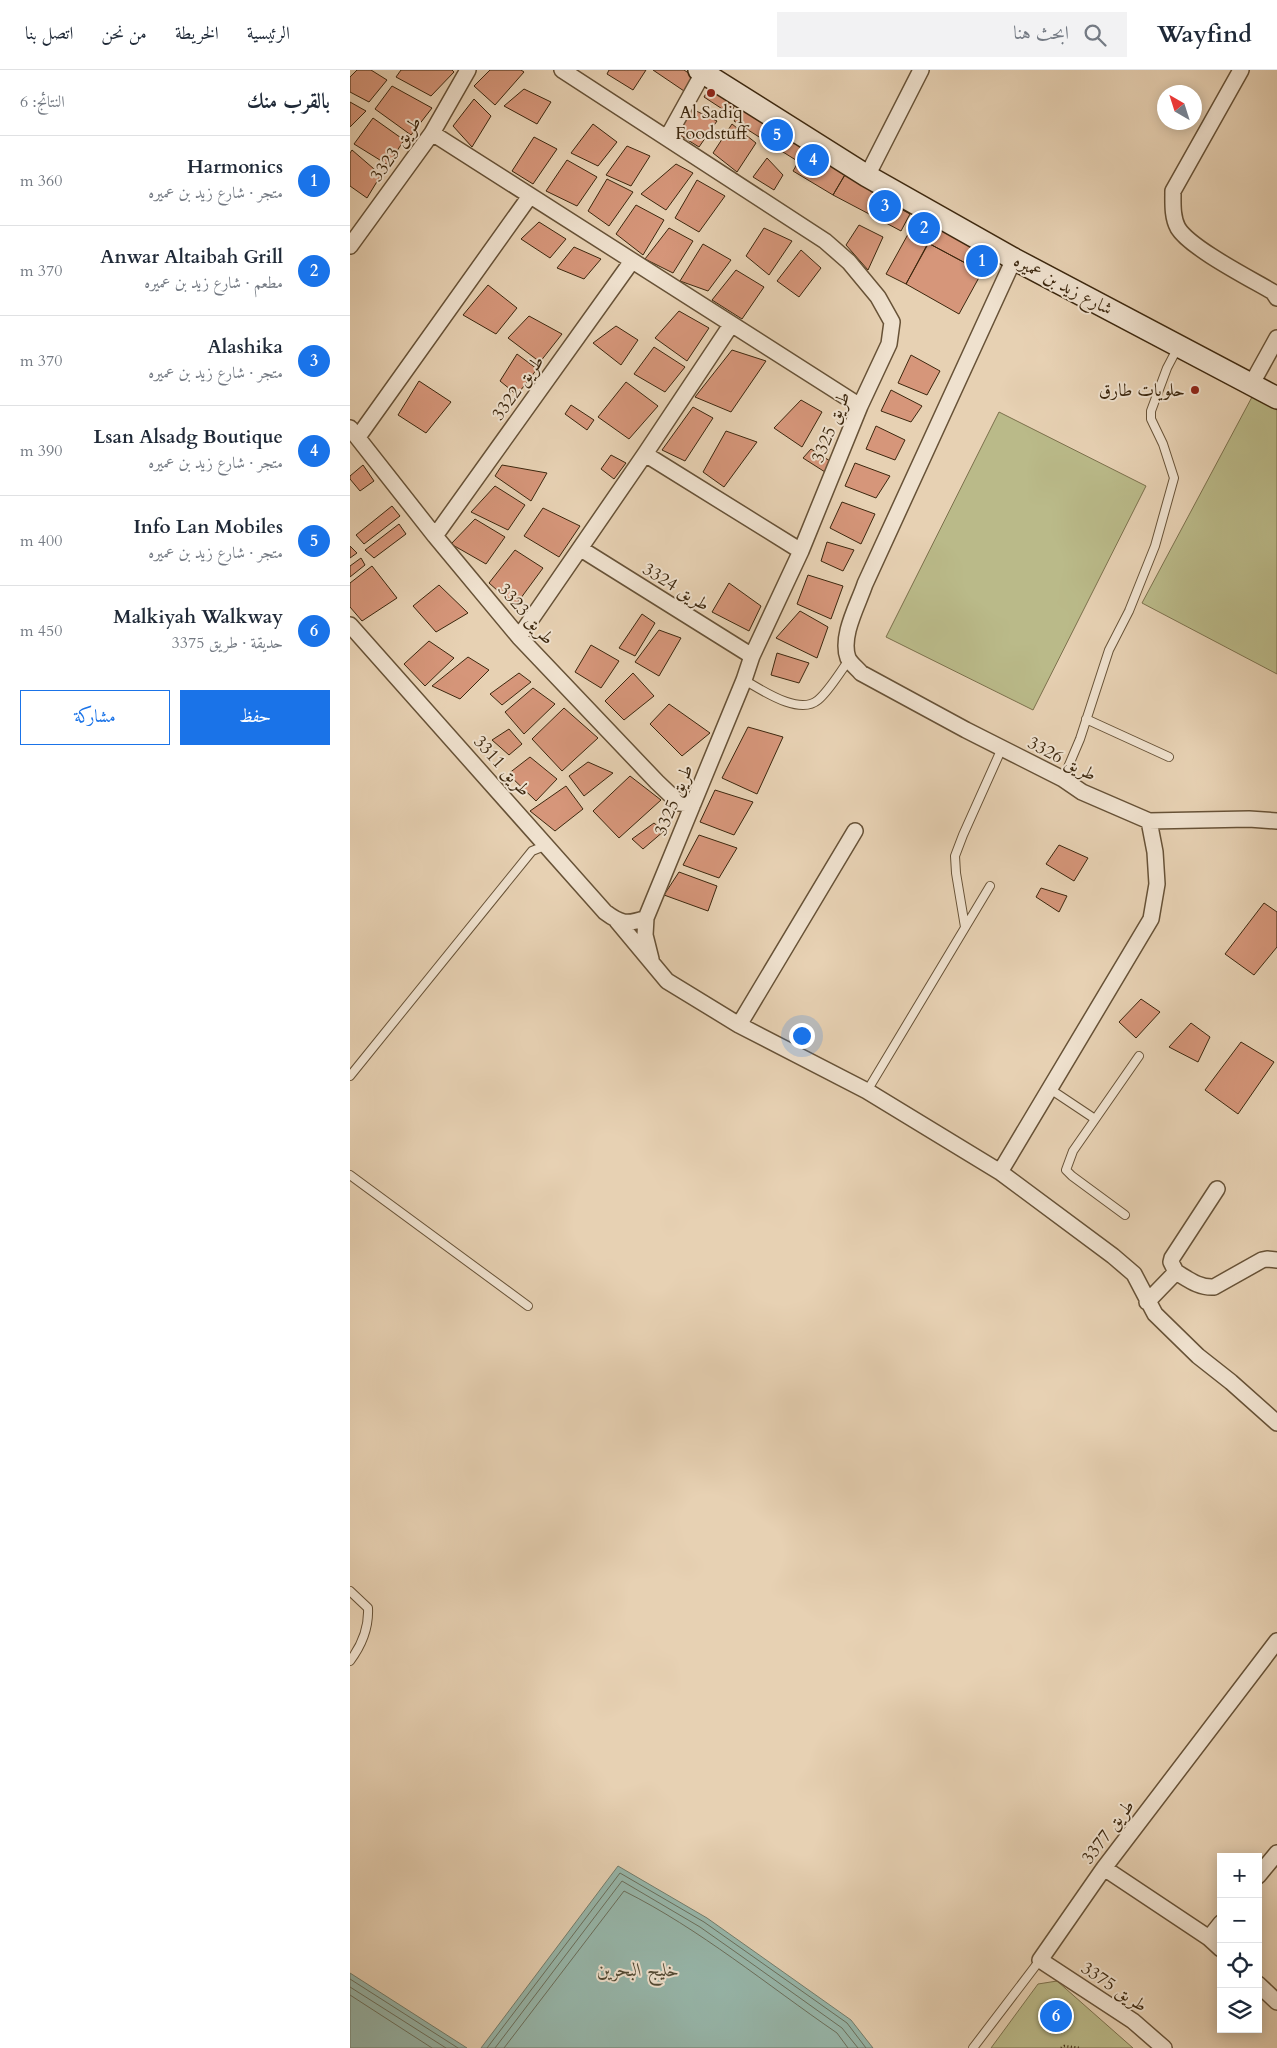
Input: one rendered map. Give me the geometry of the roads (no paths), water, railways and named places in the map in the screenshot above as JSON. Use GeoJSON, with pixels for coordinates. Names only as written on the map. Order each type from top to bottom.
{"type":"FeatureCollection","features":[{"type":"Feature","properties":{"kind":"street","name":"طريق 3323"},"geometry":{"type":"LineString","coordinates":[[350,246],[432,132],[468,70]]}},
{"type":"Feature","properties":{"kind":"street","name":"طريق 3325"},"geometry":{"type":"LineString","coordinates":[[562,70],[825,241],[849,262],[878,297],[892,322],[889,344],[860,406],[801,551],[752,656],[744,680],[646,918]]}},
{"type":"Feature","properties":{"kind":"street"},"geometry":{"type":"LineString","coordinates":[[867,176],[921,70]]}},
{"type":"Feature","properties":{"kind":"street"},"geometry":{"type":"LineString","coordinates":[[1240,70],[1173,191],[1173,213],[1178,229],[1201,250],[1273,292],[1277,298]]}},
{"type":"Feature","properties":{"kind":"street"},"geometry":{"type":"LineString","coordinates":[[667,138],[701,71]]}},
{"type":"Feature","properties":{"kind":"street","name":"شارع زيد بن عميره"},"geometry":{"type":"LineString","coordinates":[[701,71],[867,176],[1014,259],[1277,398]]}},
{"type":"Feature","properties":{"kind":"street"},"geometry":{"type":"LineString","coordinates":[[432,132],[860,406]]}},
{"type":"Feature","properties":{"kind":"street"},"geometry":{"type":"LineString","coordinates":[[354,433],[530,196]]}},
{"type":"Feature","properties":{"kind":"street"},"geometry":{"type":"LineString","coordinates":[[849,660],[845,648],[849,629],[865,584],[1014,259]]}},
{"type":"Feature","properties":{"kind":"street","name":"طريق 3322"},"geometry":{"type":"LineString","coordinates":[[435,536],[632,261]]}},
{"type":"Feature","properties":{"kind":"street"},"geometry":{"type":"LineString","coordinates":[[520,637],[646,454],[731,325]]}},
{"type":"Feature","properties":{"kind":"street"},"geometry":{"type":"LineString","coordinates":[[1251,385],[1277,338]]}},
{"type":"Feature","properties":{"kind":"street","name":"طريق 3323"},"geometry":{"type":"LineString","coordinates":[[354,433],[435,536],[520,637],[656,782],[679,803],[693,804]]}},
{"type":"Feature","properties":{"kind":"street"},"geometry":{"type":"LineString","coordinates":[[646,454],[801,551]]}},
{"type":"Feature","properties":{"kind":"street","name":"طريق 3324"},"geometry":{"type":"LineString","coordinates":[[581,548],[752,656]]}},
{"type":"Feature","properties":{"kind":"street","name":"طريق 3311"},"geometry":{"type":"LineString","coordinates":[[350,625],[605,912],[624,922],[654,967],[667,981],[739,1025],[867,1091],[1000,1172],[1113,1256],[1134,1274],[1147,1302],[1155,1314],[1198,1356],[1231,1382],[1277,1423]]}},
{"type":"Feature","properties":{"kind":"street","name":"طريق 3326"},"geometry":{"type":"LineString","coordinates":[[849,660],[861,673],[1063,779],[1082,792],[1149,821],[1277,821]]}},
{"type":"Feature","properties":{"kind":"street"},"geometry":{"type":"LineString","coordinates":[[1000,1172],[1151,919],[1158,884],[1155,852],[1149,821]]}},
{"type":"Feature","properties":{"kind":"street"},"geometry":{"type":"LineString","coordinates":[[739,1025],[855,831]]}},
{"type":"Feature","properties":{"kind":"street"},"geometry":{"type":"LineString","coordinates":[[624,922],[646,918],[645,935],[648,952],[654,967]]}},
{"type":"Feature","properties":{"kind":"street"},"geometry":{"type":"LineString","coordinates":[[1217,1189],[1172,1258],[1171,1262],[1176,1272],[1206,1288],[1214,1287],[1262,1260],[1277,1260]]}},
{"type":"Feature","properties":{"kind":"street"},"geometry":{"type":"LineString","coordinates":[[1147,1302],[1176,1272]]}},
{"type":"Feature","properties":{"kind":"street","name":"طريق 3377"},"geometry":{"type":"LineString","coordinates":[[1040,1960],[1104,1868],[1277,1641]]}},
{"type":"Feature","properties":{"kind":"street"},"geometry":{"type":"LineString","coordinates":[[1262,1871],[1277,1853]]}},
{"type":"Feature","properties":{"kind":"street"},"geometry":{"type":"LineString","coordinates":[[1104,1868],[1209,1938],[1217,1945]]}},
{"type":"Feature","properties":{"kind":"street"},"geometry":{"type":"LineString","coordinates":[[1209,1938],[1217,1928]]}},
{"type":"Feature","properties":{"kind":"street","name":"طريق 3375"},"geometry":{"type":"LineString","coordinates":[[1040,1960],[1134,2021],[1164,2048]]}},
{"type":"Feature","properties":{"kind":"street"},"geometry":{"type":"LineString","coordinates":[[1262,1988],[1277,2002]]}},
{"type":"Feature","properties":{"kind":"lane"},"geometry":{"type":"LineString","coordinates":[[1063,779],[1086,720],[1109,650],[1129,611],[1155,546],[1174,478],[1163,444],[1151,419],[1151,411],[1167,368],[1179,346]]}},
{"type":"Feature","properties":{"kind":"lane"},"geometry":{"type":"LineString","coordinates":[[744,680],[784,701],[800,705],[817,701],[849,660]]}},
{"type":"Feature","properties":{"kind":"lane"},"geometry":{"type":"LineString","coordinates":[[1086,720],[1169,757]]}},
{"type":"Feature","properties":{"kind":"lane"},"geometry":{"type":"LineString","coordinates":[[965,927],[956,874],[955,856],[1002,748]]}},
{"type":"Feature","properties":{"kind":"lane"},"geometry":{"type":"LineString","coordinates":[[350,1076],[532,851],[547,845]]}},
{"type":"Feature","properties":{"kind":"lane"},"geometry":{"type":"LineString","coordinates":[[867,1091],[990,886]]}},
{"type":"Feature","properties":{"kind":"lane"},"geometry":{"type":"LineString","coordinates":[[1125,1215],[1066,1170],[1073,1151],[1139,1056]]}},
{"type":"Feature","properties":{"kind":"lane"},"geometry":{"type":"LineString","coordinates":[[1050,1088],[1095,1119]]}},
{"type":"Feature","properties":{"kind":"lane"},"geometry":{"type":"LineString","coordinates":[[350,1175],[528,1306]]}},
{"type":"Feature","properties":{"kind":"lane"},"geometry":{"type":"LineString","coordinates":[[350,1591],[368,1608],[369,1622],[360,1648],[350,1661]]}},
{"type":"Feature","properties":{"kind":"lane","name":"طريق 3377"},"geometry":{"type":"LineString","coordinates":[[973,2048],[1040,1960]]}},
{"type":"Feature","properties":{"kind":"water","name":"خليج البحرين"},"geometry":{"type":"Polygon","coordinates":[[[618,1866],[707,1918],[851,2020],[873,2048],[481,2048],[618,1866]]]}},
{"type":"Feature","properties":{"kind":"water"},"geometry":{"type":"Polygon","coordinates":[[[350,1973],[467,2048],[350,2048],[350,1973]]]}},
{"type":"Feature","properties":{"kind":"place","name":"Al Sadiq Foodstuff"},"geometry":{"type":"Point","coordinates":[711,93]}},
{"type":"Feature","properties":{"kind":"place","name":"Info Lan Mobiles"},"geometry":{"type":"Point","coordinates":[777,135]}},
{"type":"Feature","properties":{"kind":"place","name":"Lsan Alsadg Boutique"},"geometry":{"type":"Point","coordinates":[813,160]}},
{"type":"Feature","properties":{"kind":"place","name":"Alashika"},"geometry":{"type":"Point","coordinates":[885,206]}},
{"type":"Feature","properties":{"kind":"place","name":"Anwar Altaibah Grill"},"geometry":{"type":"Point","coordinates":[924,228]}},
{"type":"Feature","properties":{"kind":"place","name":"Harmonics"},"geometry":{"type":"Point","coordinates":[982,261]}},
{"type":"Feature","properties":{"kind":"place","name":"حلويات طارق"},"geometry":{"type":"Point","coordinates":[1195,390]}},
{"type":"Feature","properties":{"kind":"place","name":"Malkiyah Walkway"},"geometry":{"type":"Point","coordinates":[1056,2016]}}]}
